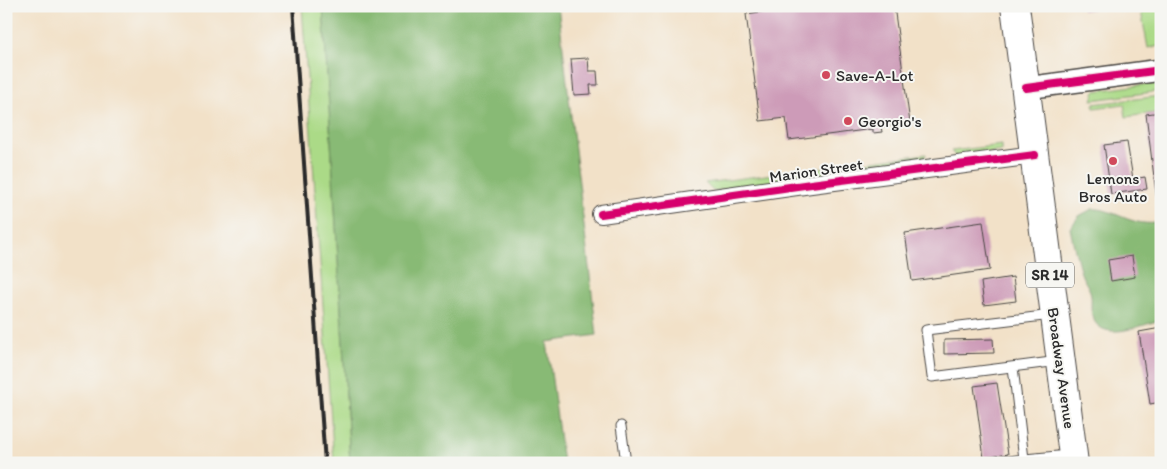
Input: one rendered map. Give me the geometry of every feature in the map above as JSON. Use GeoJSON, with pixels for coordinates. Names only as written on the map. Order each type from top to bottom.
{"type":"FeatureCollection","features":[{"type":"Feature","properties":{"kind":"main road","name":"Broadway Avenue"},"geometry":{"type":"LineString","coordinates":[[1015,6],[1074,458]]}},
{"type":"Feature","properties":{"kind":"street"},"geometry":{"type":"LineString","coordinates":[[1026,88],[1161,70]]}},
{"type":"Feature","properties":{"kind":"street","name":"Marion Street"},"geometry":{"type":"LineString","coordinates":[[601,214],[811,184],[1035,156]]}},
{"type":"Feature","properties":{"kind":"lane"},"geometry":{"type":"LineString","coordinates":[[1055,315],[926,330],[932,377],[1061,361]]}},
{"type":"Feature","properties":{"kind":"lane"},"geometry":{"type":"LineString","coordinates":[[1013,367],[1024,459]]}},
{"type":"Feature","properties":{"kind":"lane"},"geometry":{"type":"LineString","coordinates":[[621,426],[626,463]]}},
{"type":"Feature","properties":{"kind":"lane"},"geometry":{"type":"LineString","coordinates":[[995,463],[1024,459],[1074,458]]}},
{"type":"Feature","properties":{"kind":"green space"},"geometry":{"type":"Polygon","coordinates":[[[302,6],[323,6],[350,463],[334,463],[302,6]]]}},
{"type":"Feature","properties":{"kind":"green space"},"geometry":{"type":"Polygon","coordinates":[[[323,6],[558,6],[597,335],[547,342],[563,463],[350,463],[323,6]]]}},
{"type":"Feature","properties":{"kind":"green space"},"geometry":{"type":"Polygon","coordinates":[[[1140,6],[1161,6],[1161,46],[1148,48],[1140,6]]]}},
{"type":"Feature","properties":{"kind":"green space"},"geometry":{"type":"Polygon","coordinates":[[[1156,83],[1161,91],[1092,100],[1095,91],[1156,83]]]}},
{"type":"Feature","properties":{"kind":"green space"},"geometry":{"type":"Polygon","coordinates":[[[1161,96],[1161,112],[1126,117],[1124,104],[1094,108],[1093,104],[1161,96]]]}},
{"type":"Feature","properties":{"kind":"green space"},"geometry":{"type":"Polygon","coordinates":[[[1002,145],[1002,151],[956,157],[951,151],[1002,145]]]}},
{"type":"Feature","properties":{"kind":"green space"},"geometry":{"type":"Polygon","coordinates":[[[926,154],[923,162],[713,191],[705,183],[926,154]]]}},
{"type":"Feature","properties":{"kind":"green space"},"geometry":{"type":"Polygon","coordinates":[[[1092,209],[1108,211],[1141,223],[1161,222],[1161,320],[1134,328],[1114,331],[1105,330],[1098,326],[1093,318],[1091,294],[1081,273],[1070,228],[1079,216],[1092,209]]]}},
{"type":"Feature","properties":{"kind":"building"},"geometry":{"type":"Polygon","coordinates":[[[802,6],[894,6],[910,123],[881,127],[882,132],[873,133],[873,129],[789,140],[786,118],[760,121],[746,14],[802,6]]]}},
{"type":"Feature","properties":{"kind":"building"},"geometry":{"type":"Polygon","coordinates":[[[1082,6],[1108,6],[1108,7],[1082,11],[1082,6]]]}},
{"type":"Feature","properties":{"kind":"building"},"geometry":{"type":"Polygon","coordinates":[[[588,58],[589,71],[597,71],[598,85],[590,85],[591,94],[574,95],[571,59],[588,58]]]}},
{"type":"Feature","properties":{"kind":"building"},"geometry":{"type":"Polygon","coordinates":[[[1161,112],[1161,201],[1157,201],[1146,114],[1161,112]]]}},
{"type":"Feature","properties":{"kind":"building"},"geometry":{"type":"Polygon","coordinates":[[[1127,142],[1133,179],[1145,177],[1147,189],[1111,194],[1104,145],[1127,142]]]}},
{"type":"Feature","properties":{"kind":"building"},"geometry":{"type":"Polygon","coordinates":[[[983,222],[990,270],[912,281],[905,233],[983,222]]]}},
{"type":"Feature","properties":{"kind":"building"},"geometry":{"type":"Polygon","coordinates":[[[1132,256],[1135,277],[1111,281],[1108,260],[1132,256]]]}},
{"type":"Feature","properties":{"kind":"building"},"geometry":{"type":"Polygon","coordinates":[[[1013,277],[1016,301],[984,305],[981,282],[1013,277]]]}},
{"type":"Feature","properties":{"kind":"building"},"geometry":{"type":"Polygon","coordinates":[[[1161,328],[1161,402],[1150,404],[1139,332],[1161,328]]]}},
{"type":"Feature","properties":{"kind":"building"},"geometry":{"type":"Polygon","coordinates":[[[993,339],[994,353],[944,354],[944,340],[993,339]]]}},
{"type":"Feature","properties":{"kind":"building"},"geometry":{"type":"Polygon","coordinates":[[[997,383],[1008,454],[984,458],[974,386],[997,383]]]}},
{"type":"Feature","properties":{"kind":"railway"},"geometry":{"type":"LineString","coordinates":[[293,6],[325,463]]}},
{"type":"Feature","properties":{"kind":"cycle path"},"geometry":{"type":"LineString","coordinates":[[1026,88],[1161,70]]}},
{"type":"Feature","properties":{"kind":"cycle path"},"geometry":{"type":"LineString","coordinates":[[601,214],[1035,155]]}},
{"type":"Feature","properties":{"kind":"place","name":"Save-A-Lot"},"geometry":{"type":"Point","coordinates":[826,75]}},
{"type":"Feature","properties":{"kind":"place","name":"Georgio's"},"geometry":{"type":"Point","coordinates":[848,121]}},
{"type":"Feature","properties":{"kind":"place","name":"Lemons Bros Auto"},"geometry":{"type":"Point","coordinates":[1113,161]}}]}
